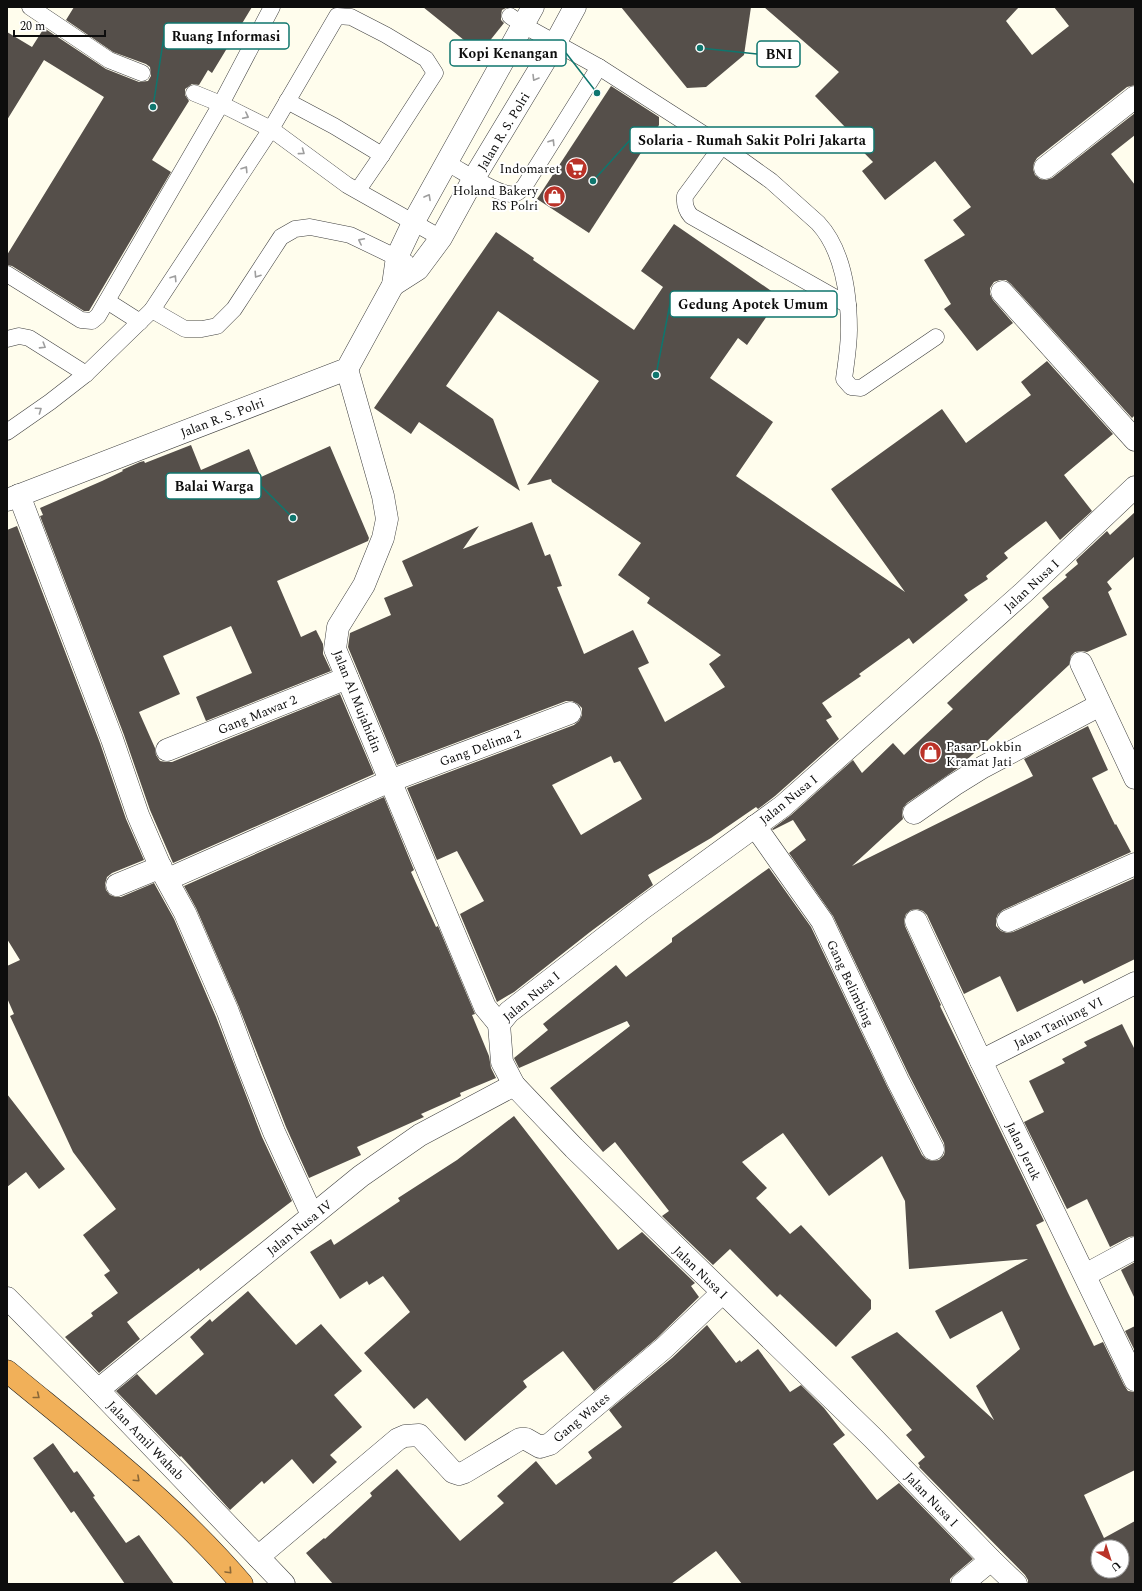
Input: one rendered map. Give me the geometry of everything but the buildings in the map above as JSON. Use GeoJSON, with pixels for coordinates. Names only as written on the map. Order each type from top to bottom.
{"type":"FeatureCollection","features":[{"type":"Feature","properties":{"kind":"highway"},"geometry":{"type":"LineString","coordinates":[[7,1371],[126,1469],[189,1528],[242,1584]]}},
{"type":"Feature","properties":{"kind":"street","name":"Jalan R. S. Polri"},"geometry":{"type":"LineString","coordinates":[[393,285],[418,269],[441,238],[474,178],[556,42],[575,7]]}},
{"type":"Feature","properties":{"kind":"street","name":"Jalan R. S. Polri"},"geometry":{"type":"LineString","coordinates":[[13,497],[347,370],[393,285],[397,257],[522,16]]}},
{"type":"Feature","properties":{"kind":"street"},"geometry":{"type":"LineString","coordinates":[[1045,168],[1135,97]]}},
{"type":"Feature","properties":{"kind":"street"},"geometry":{"type":"LineString","coordinates":[[1002,292],[1135,440]]}},
{"type":"Feature","properties":{"kind":"street","name":"Jalan Al Mujahidin"},"geometry":{"type":"LineString","coordinates":[[347,370],[383,496],[387,519],[384,538],[364,585],[338,627],[335,649],[485,1007],[499,1024]]}},
{"type":"Feature","properties":{"kind":"street","name":"Jalan Nusa I"},"geometry":{"type":"LineString","coordinates":[[1016,1584],[873,1438],[574,1148],[514,1085],[502,1062],[499,1024],[509,1012],[643,908],[783,806],[1018,597],[1135,487]]}},
{"type":"Feature","properties":{"kind":"street"},"geometry":{"type":"LineString","coordinates":[[13,497],[112,739],[138,815],[164,873],[185,913],[228,1012],[272,1125],[312,1215]]}},
{"type":"Feature","properties":{"kind":"street"},"geometry":{"type":"LineString","coordinates":[[1081,662],[1135,778]]}},
{"type":"Feature","properties":{"kind":"street","name":"Gang Mawar 2"},"geometry":{"type":"LineString","coordinates":[[167,750],[347,678]]}},
{"type":"Feature","properties":{"kind":"street"},"geometry":{"type":"LineString","coordinates":[[914,813],[983,767],[1100,705]]}},
{"type":"Feature","properties":{"kind":"street","name":"Gang Delima 2"},"geometry":{"type":"LineString","coordinates":[[117,885],[164,873],[390,781],[570,713]]}},
{"type":"Feature","properties":{"kind":"street","name":"Gang Belimbing"},"geometry":{"type":"LineString","coordinates":[[756,826],[822,921],[932,1149]]}},
{"type":"Feature","properties":{"kind":"street"},"geometry":{"type":"LineString","coordinates":[[1008,922],[1135,864]]}},
{"type":"Feature","properties":{"kind":"street","name":"Jalan Jeruk"},"geometry":{"type":"LineString","coordinates":[[916,921],[981,1061],[1135,1380]]}},
{"type":"Feature","properties":{"kind":"street","name":"Jalan Tanjung VI"},"geometry":{"type":"LineString","coordinates":[[981,1061],[1135,983]]}},
{"type":"Feature","properties":{"kind":"street","name":"Jalan Nusa IV"},"geometry":{"type":"LineString","coordinates":[[98,1390],[361,1176],[420,1135],[514,1085]]}},
{"type":"Feature","properties":{"kind":"street"},"geometry":{"type":"LineString","coordinates":[[1085,1275],[1135,1248]]}},
{"type":"Feature","properties":{"kind":"street","name":"Gang Wates"},"geometry":{"type":"LineString","coordinates":[[258,1557],[398,1439],[405,1436],[419,1435],[453,1472],[459,1474],[466,1472],[520,1439],[526,1439],[540,1447],[550,1444],[664,1348],[722,1293]]}},
{"type":"Feature","properties":{"kind":"street","name":"Jalan Amil Wahab"},"geometry":{"type":"LineString","coordinates":[[7,1298],[98,1390],[284,1584]]}},
{"type":"Feature","properties":{"kind":"street"},"geometry":{"type":"LineString","coordinates":[[962,1584],[991,1560]]}},
{"type":"Feature","properties":{"kind":"lane"},"geometry":{"type":"LineString","coordinates":[[30,7],[110,60],[142,73]]}},
{"type":"Feature","properties":{"kind":"lane"},"geometry":{"type":"LineString","coordinates":[[7,274],[70,314],[85,321],[92,321],[98,316],[221,104],[272,7]]}},
{"type":"Feature","properties":{"kind":"lane"},"geometry":{"type":"LineString","coordinates":[[9,426],[50,402],[86,374],[152,310],[271,129],[337,16],[351,17],[386,35],[426,59],[435,72],[358,190]]}},
{"type":"Feature","properties":{"kind":"lane"},"geometry":{"type":"LineString","coordinates":[[522,16],[556,42],[599,67],[722,146],[770,181],[824,230],[838,258],[848,305],[849,331],[844,379],[851,387],[861,388],[936,337]]}},
{"type":"Feature","properties":{"kind":"lane"},"geometry":{"type":"LineString","coordinates":[[447,163],[503,193],[515,194],[520,191],[524,187],[599,67]]}},
{"type":"Feature","properties":{"kind":"lane"},"geometry":{"type":"LineString","coordinates":[[194,93],[221,104],[271,129],[347,185],[441,238]]}},
{"type":"Feature","properties":{"kind":"lane"},"geometry":{"type":"LineString","coordinates":[[287,101],[334,126],[382,155]]}},
{"type":"Feature","properties":{"kind":"lane"},"geometry":{"type":"LineString","coordinates":[[722,146],[685,196],[686,209],[691,216],[848,305]]}},
{"type":"Feature","properties":{"kind":"lane"},"geometry":{"type":"LineString","coordinates":[[152,310],[185,329],[202,329],[217,326],[234,309],[281,237],[295,229],[310,227],[350,235],[397,257],[418,269]]}},
{"type":"Feature","properties":{"kind":"lane"},"geometry":{"type":"LineString","coordinates":[[107,301],[140,322]]}},
{"type":"Feature","properties":{"kind":"lane"},"geometry":{"type":"LineString","coordinates":[[7,339],[19,336],[29,338],[86,374]]}},
{"type":"Feature","properties":{"kind":"place","name":"BNI"},"geometry":{"type":"Point","coordinates":[700,48]}},
{"type":"Feature","properties":{"kind":"place","name":"Kopi Kenangan"},"geometry":{"type":"Point","coordinates":[597,93]}},
{"type":"Feature","properties":{"kind":"place","name":"Ruang Informasi"},"geometry":{"type":"Point","coordinates":[153,107]}},
{"type":"Feature","properties":{"kind":"place","name":"Indomaret"},"geometry":{"type":"Point","coordinates":[576,168]}},
{"type":"Feature","properties":{"kind":"place","name":"Solaria - Rumah Sakit Polri Jakarta"},"geometry":{"type":"Point","coordinates":[593,181]}},
{"type":"Feature","properties":{"kind":"place","name":"Holand Bakery RS Polri"},"geometry":{"type":"Point","coordinates":[554,197]}},
{"type":"Feature","properties":{"kind":"place","name":"Gedung Apotek Umum"},"geometry":{"type":"Point","coordinates":[656,375]}},
{"type":"Feature","properties":{"kind":"place","name":"Balai Warga"},"geometry":{"type":"Point","coordinates":[293,518]}},
{"type":"Feature","properties":{"kind":"place","name":"Pasar Lokbin Kramat Jati"},"geometry":{"type":"Point","coordinates":[931,753]}}]}
